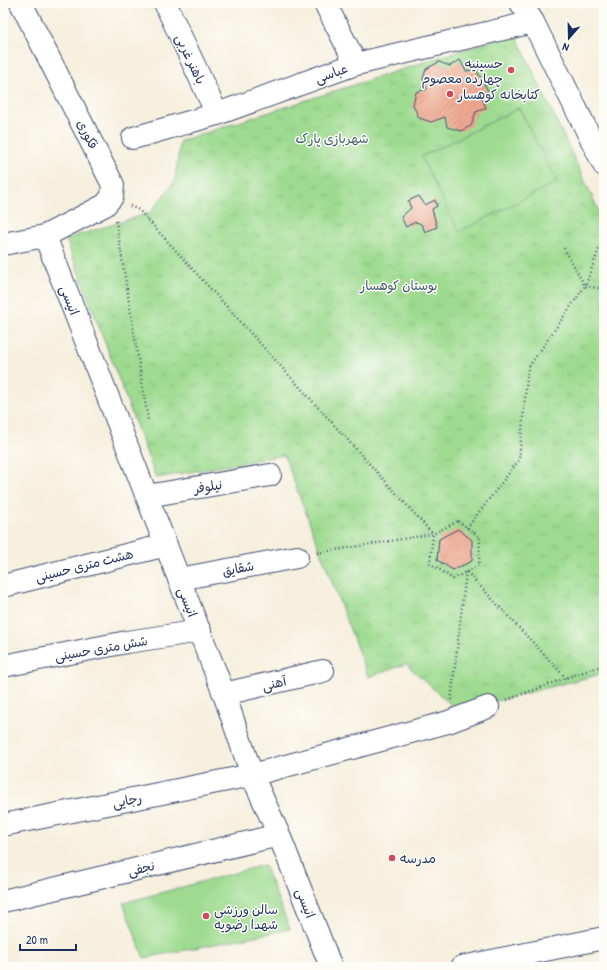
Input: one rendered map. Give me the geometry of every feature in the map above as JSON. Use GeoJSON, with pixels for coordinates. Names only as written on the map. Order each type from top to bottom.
{"type":"FeatureCollection","features":[{"type":"Feature","properties":{"kind":"street","name":"فکوری"},"geometry":{"type":"LineString","coordinates":[[21,3],[113,185],[112,198]]}},
{"type":"Feature","properties":{"kind":"street","name":"باهنر غربی"},"geometry":{"type":"LineString","coordinates":[[165,3],[217,114]]}},
{"type":"Feature","properties":{"kind":"street"},"geometry":{"type":"LineString","coordinates":[[326,3],[356,64]]}},
{"type":"Feature","properties":{"kind":"street"},"geometry":{"type":"LineString","coordinates":[[527,8],[604,166]]}},
{"type":"Feature","properties":{"kind":"street","name":"عباسی"},"geometry":{"type":"LineString","coordinates":[[133,138],[217,114],[356,64],[527,8]]}},
{"type":"Feature","properties":{"kind":"street"},"geometry":{"type":"LineString","coordinates":[[3,244],[45,236],[105,205],[112,198]]}},
{"type":"Feature","properties":{"kind":"street","name":"انیسی"},"geometry":{"type":"LineString","coordinates":[[45,236],[200,631],[252,775],[279,835],[331,967]]}},
{"type":"Feature","properties":{"kind":"street","name":"نیلوفر"},"geometry":{"type":"LineString","coordinates":[[147,496],[270,475]]}},
{"type":"Feature","properties":{"kind":"street","name":"هشت متری حسینی"},"geometry":{"type":"LineString","coordinates":[[5,579],[166,545]]}},
{"type":"Feature","properties":{"kind":"street","name":"شقایق"},"geometry":{"type":"LineString","coordinates":[[179,579],[297,556]]}},
{"type":"Feature","properties":{"kind":"street","name":"شش متری حسینی"},"geometry":{"type":"LineString","coordinates":[[3,666],[127,642],[200,631]]}},
{"type":"Feature","properties":{"kind":"street","name":"آهنی"},"geometry":{"type":"LineString","coordinates":[[224,694],[323,671]]}},
{"type":"Feature","properties":{"kind":"street","name":"رجایی"},"geometry":{"type":"LineString","coordinates":[[3,825],[252,775],[448,722],[488,707]]}},
{"type":"Feature","properties":{"kind":"street","name":"نجفی"},"geometry":{"type":"LineString","coordinates":[[3,901],[279,835]]}},
{"type":"Feature","properties":{"kind":"street"},"geometry":{"type":"LineString","coordinates":[[462,967],[604,938]]}},
{"type":"Feature","properties":{"kind":"path"},"geometry":{"type":"LineString","coordinates":[[112,198],[148,420]]}},
{"type":"Feature","properties":{"kind":"path"},"geometry":{"type":"LineString","coordinates":[[112,198],[139,210],[433,534],[430,563],[453,579],[479,565],[480,537],[458,521],[433,534],[297,556]]}},
{"type":"Feature","properties":{"kind":"path"},"geometry":{"type":"LineString","coordinates":[[467,528],[519,460],[528,368],[584,286],[604,236]]}},
{"type":"Feature","properties":{"kind":"path"},"geometry":{"type":"LineString","coordinates":[[564,248],[584,286]]}},
{"type":"Feature","properties":{"kind":"path"},"geometry":{"type":"LineString","coordinates":[[584,286],[604,289]]}},
{"type":"Feature","properties":{"kind":"path"},"geometry":{"type":"LineString","coordinates":[[466,572],[566,678]]}},
{"type":"Feature","properties":{"kind":"path"},"geometry":{"type":"LineString","coordinates":[[448,722],[466,572]]}},
{"type":"Feature","properties":{"kind":"path"},"geometry":{"type":"LineString","coordinates":[[488,707],[604,665]]}},
{"type":"Feature","properties":{"kind":"green space","name":"بوستان کوهسار"},"geometry":{"type":"Polygon","coordinates":[[[515,33],[604,222],[604,673],[458,711],[406,664],[368,677],[284,455],[156,478],[66,239],[150,213],[175,181],[180,141],[515,33]]]}},
{"type":"Feature","properties":{"kind":"green space"},"geometry":{"type":"Polygon","coordinates":[[[519,108],[557,182],[459,232],[421,157],[519,108]]]}},
{"type":"Feature","properties":{"kind":"green space","name":"سالن ورزشی شهدا رضویه"},"geometry":{"type":"Polygon","coordinates":[[[264,865],[290,929],[144,958],[123,903],[264,865]]]}},
{"type":"Feature","properties":{"kind":"building","name":"کتابخانه کوهسار"},"geometry":{"type":"Polygon","coordinates":[[[460,60],[466,71],[476,69],[488,91],[481,96],[486,108],[476,112],[471,126],[461,131],[447,127],[445,117],[431,122],[419,118],[413,105],[416,92],[427,89],[423,79],[426,69],[439,62],[450,66],[460,60]]]}},
{"type":"Feature","properties":{"kind":"building"},"geometry":{"type":"Polygon","coordinates":[[[419,196],[425,205],[435,200],[437,206],[432,209],[437,227],[425,232],[422,225],[419,223],[415,222],[406,227],[401,217],[411,208],[408,201],[419,196]]]}},
{"type":"Feature","properties":{"kind":"building"},"geometry":{"type":"Polygon","coordinates":[[[458,529],[472,540],[472,561],[453,570],[437,560],[439,539],[458,529]]]}},
{"type":"Feature","properties":{"kind":"place","name":"حسینیه چهارده معصوم"},"geometry":{"type":"Point","coordinates":[511,70]}},
{"type":"Feature","properties":{"kind":"place","name":"کتابخانه کوهسار"},"geometry":{"type":"Point","coordinates":[450,94]}},
{"type":"Feature","properties":{"kind":"place","name":"مدرسه"},"geometry":{"type":"Point","coordinates":[392,858]}},
{"type":"Feature","properties":{"kind":"place","name":"سالن ورزشی شهدا رضویه"},"geometry":{"type":"Point","coordinates":[206,916]}},
{"type":"Feature","properties":{"kind":"park label","name":"شهربازی پارک"},"geometry":{"type":"Point","coordinates":[332,138]}}]}
